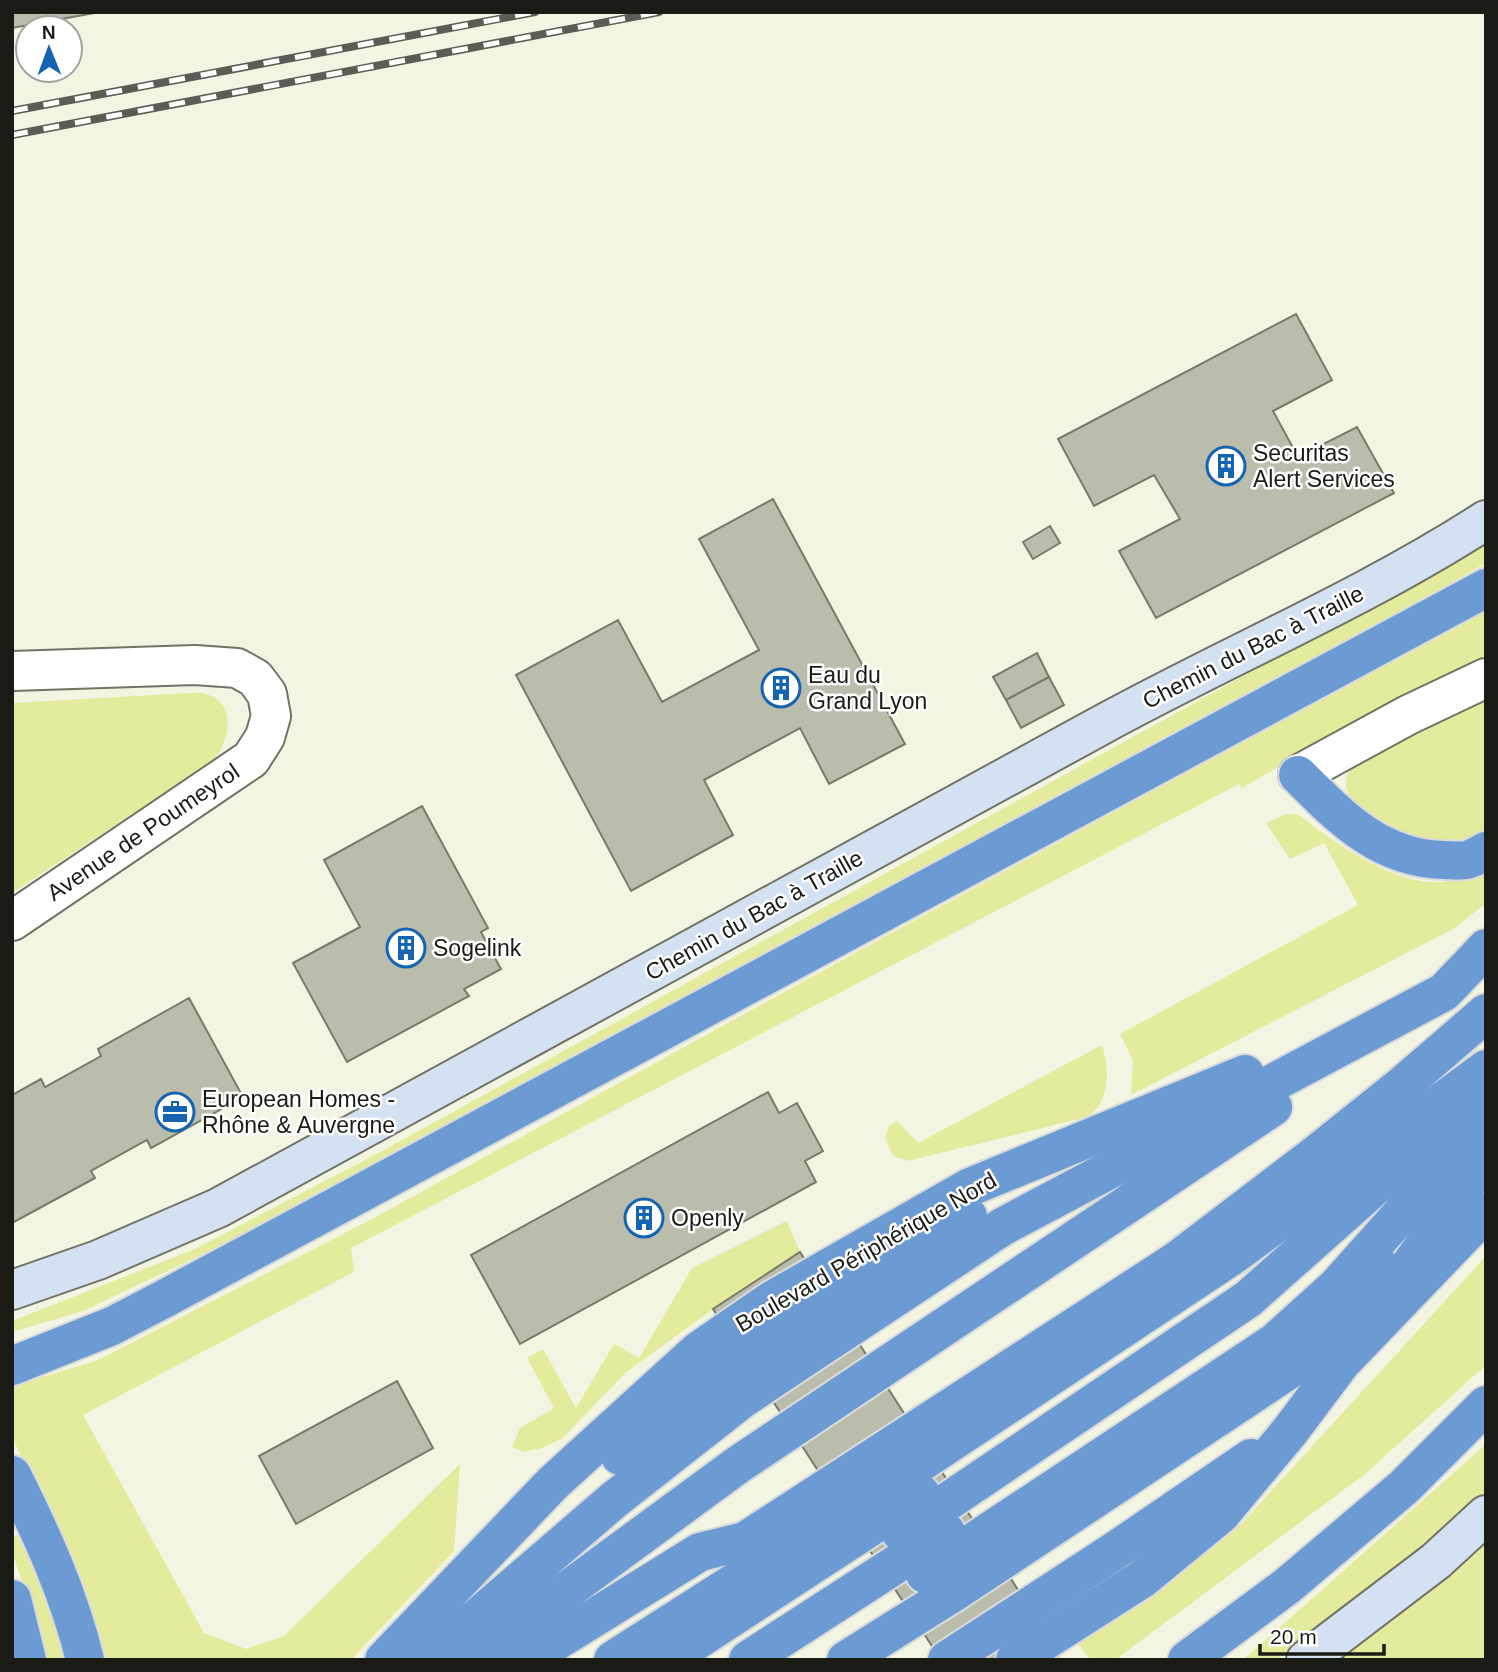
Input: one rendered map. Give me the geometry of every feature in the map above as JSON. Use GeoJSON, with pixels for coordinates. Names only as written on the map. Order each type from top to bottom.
{"type":"FeatureCollection","features":[{"type":"Feature","properties":{"kind":"highway"},"geometry":{"type":"LineString","coordinates":[[12,1366],[112,1326],[1486,588]]}},
{"type":"Feature","properties":{"kind":"highway"},"geometry":{"type":"LineString","coordinates":[[1298,775],[1345,821],[1397,852],[1423,859],[1466,860],[1486,851]]}},
{"type":"Feature","properties":{"kind":"highway"},"geometry":{"type":"LineString","coordinates":[[428,1660],[615,1499],[741,1400],[818,1348],[1002,1227],[1444,992],[1486,948]]}},
{"type":"Feature","properties":{"kind":"highway","name":"Boulevard Périphérique Nord"},"geometry":{"type":"LineString","coordinates":[[472,1660],[739,1464],[1486,963]]}},
{"type":"Feature","properties":{"kind":"highway","name":"Boulevard Périphérique Nord"},"geometry":{"type":"LineString","coordinates":[[384,1660],[553,1483],[698,1351],[772,1300],[970,1187],[1444,992]]}},
{"type":"Feature","properties":{"kind":"highway","name":"Boulevard Périphérique Nord"},"geometry":{"type":"LineString","coordinates":[[404,1660],[575,1496],[645,1433],[710,1383],[790,1329],[984,1206],[1444,992]]}},
{"type":"Feature","properties":{"kind":"highway","name":"Boulevard Périphérique Nord"},"geometry":{"type":"LineString","coordinates":[[448,1660],[726,1441],[920,1310],[1010,1251],[1444,992]]}},
{"type":"Feature","properties":{"kind":"highway","name":"Boulevard Périphérique Nord"},"geometry":{"type":"LineString","coordinates":[[496,1660],[749,1480],[1050,1287],[1444,992]]}},
{"type":"Feature","properties":{"kind":"highway"},"geometry":{"type":"LineString","coordinates":[[526,1660],[700,1552],[745,1541],[1176,1261],[1405,1083],[1486,1013]]}},
{"type":"Feature","properties":{"kind":"highway"},"geometry":{"type":"LineString","coordinates":[[613,1660],[887,1485],[1235,1254],[1486,1069]]}},
{"type":"Feature","properties":{"kind":"highway"},"geometry":{"type":"LineString","coordinates":[[667,1660],[1243,1277],[1486,1079]]}},
{"type":"Feature","properties":{"kind":"highway"},"geometry":{"type":"LineString","coordinates":[[701,1660],[912,1526],[1248,1299],[1486,1088]]}},
{"type":"Feature","properties":{"kind":"highway"},"geometry":{"type":"LineString","coordinates":[[748,1660],[924,1546],[1259,1319],[1486,1098]]}},
{"type":"Feature","properties":{"kind":"highway"},"geometry":{"type":"LineString","coordinates":[[794,1660],[1275,1342],[1337,1286],[1486,1119]]}},
{"type":"Feature","properties":{"kind":"highway"},"geometry":{"type":"LineString","coordinates":[[846,1660],[953,1593],[1319,1350],[1486,1138]]}},
{"type":"Feature","properties":{"kind":"highway"},"geometry":{"type":"LineString","coordinates":[[1015,1660],[1142,1579],[1221,1514],[1290,1431],[1341,1363],[1486,1157]]}},
{"type":"Feature","properties":{"kind":"highway"},"geometry":{"type":"LineString","coordinates":[[895,1660],[967,1615],[1341,1363],[1486,1212]]}},
{"type":"Feature","properties":{"kind":"highway"},"geometry":{"type":"LineString","coordinates":[[12,1358],[66,1345]]}},
{"type":"Feature","properties":{"kind":"highway"},"geometry":{"type":"LineString","coordinates":[[1187,1660],[1287,1586],[1404,1487],[1486,1405]]}},
{"type":"Feature","properties":{"kind":"highway"},"geometry":{"type":"LineString","coordinates":[[947,1660],[1114,1552],[1290,1431]]}},
{"type":"Feature","properties":{"kind":"highway"},"geometry":{"type":"LineString","coordinates":[[12,1475],[63,1586],[85,1660]]}},
{"type":"Feature","properties":{"kind":"highway"},"geometry":{"type":"LineString","coordinates":[[12,1599],[27,1660]]}},
{"type":"Feature","properties":{"kind":"highway"},"geometry":{"type":"LineString","coordinates":[[672,1623],[752,1605]]}},
{"type":"Feature","properties":{"kind":"main road","name":"Chemin du Bac à Traille"},"geometry":{"type":"LineString","coordinates":[[12,1290],[98,1260],[218,1208],[1101,725],[1332,609],[1411,566],[1486,520]]}},
{"type":"Feature","properties":{"kind":"main road"},"geometry":{"type":"LineString","coordinates":[[1306,1660],[1436,1561],[1486,1515]]}},
{"type":"Feature","properties":{"kind":"street","name":"Avenue de Poumeyrol"},"geometry":{"type":"LineString","coordinates":[[12,684],[195,665]]}},
{"type":"Feature","properties":{"kind":"street","name":"Avenue de Poumeyrol"},"geometry":{"type":"LineString","coordinates":[[12,671],[195,665],[237,668],[255,678],[267,694],[271,716],[265,737],[251,759],[12,921]]}},
{"type":"Feature","properties":{"kind":"street"},"geometry":{"type":"LineString","coordinates":[[1298,775],[1408,715],[1486,678]]}},
{"type":"Feature","properties":{"kind":"green space"},"geometry":{"type":"Polygon","coordinates":[[[1486,538],[1486,563],[1339,647],[250,1232],[83,1311],[12,1332],[12,1321],[195,1249],[382,1151],[1461,556],[1486,538]]]}},
{"type":"Feature","properties":{"kind":"green space"},"geometry":{"type":"Polygon","coordinates":[[[1486,610],[1486,658],[1399,697],[1242,788],[1239,784],[351,1248],[354,1272],[83,1415],[204,1633],[246,1649],[284,1636],[460,1464],[454,1551],[351,1660],[100,1660],[75,1578],[12,1436],[12,1386],[96,1361],[374,1218],[1486,610]]]}},
{"type":"Feature","properties":{"kind":"green space"},"geometry":{"type":"Polygon","coordinates":[[[204,693],[216,699],[227,714],[224,743],[214,760],[12,893],[12,703],[204,693]]]}},
{"type":"Feature","properties":{"kind":"green space"},"geometry":{"type":"Polygon","coordinates":[[[1486,694],[1486,833],[1451,845],[1425,846],[1369,815],[1352,800],[1347,791],[1346,780],[1350,768],[1486,694]]]}},
{"type":"Feature","properties":{"kind":"green space"},"geometry":{"type":"Polygon","coordinates":[[[1286,814],[1297,814],[1361,858],[1415,880],[1447,881],[1486,868],[1486,903],[1455,928],[1131,1095],[1133,1061],[1120,1034],[1358,905],[1324,843],[1290,859],[1266,823],[1286,814]]]}},
{"type":"Feature","properties":{"kind":"green space"},"geometry":{"type":"Polygon","coordinates":[[[1102,1045],[1107,1067],[1105,1091],[1098,1107],[1087,1117],[908,1161],[893,1156],[885,1138],[889,1126],[897,1121],[918,1143],[1102,1045]]]}},
{"type":"Feature","properties":{"kind":"green space"},"geometry":{"type":"Polygon","coordinates":[[[787,1221],[800,1252],[713,1309],[625,1373],[563,1438],[542,1448],[524,1452],[512,1447],[520,1428],[554,1408],[527,1358],[543,1349],[576,1408],[614,1344],[639,1358],[692,1268],[787,1221]]]}},
{"type":"Feature","properties":{"kind":"green space"},"geometry":{"type":"Polygon","coordinates":[[[1486,1256],[1486,1365],[1365,1474],[1115,1660],[1091,1660],[1077,1643],[1242,1523],[1486,1256]]]}},
{"type":"Feature","properties":{"kind":"green space"},"geometry":{"type":"Polygon","coordinates":[[[1486,1444],[1486,1491],[1347,1612],[1276,1660],[1243,1660],[1486,1444]]]}},
{"type":"Feature","properties":{"kind":"green space"},"geometry":{"type":"Polygon","coordinates":[[[19,1534],[24,1535],[68,1660],[42,1660],[30,1604],[12,1552],[12,1538],[19,1534]]]}},
{"type":"Feature","properties":{"kind":"green space"},"geometry":{"type":"Polygon","coordinates":[[[1486,1536],[1486,1660],[1338,1660],[1394,1620],[1486,1536]]]}},
{"type":"Feature","properties":{"kind":"building"},"geometry":{"type":"Polygon","coordinates":[[[12,12],[100,12],[84,15],[14,14],[12,28],[12,12]]]}},
{"type":"Feature","properties":{"kind":"building","name":"Securitas Alert Services"},"geometry":{"type":"Polygon","coordinates":[[[1296,314],[1332,380],[1273,411],[1298,457],[1357,427],[1394,493],[1156,618],[1119,551],[1180,519],[1154,475],[1094,506],[1058,439],[1296,314]]]}},
{"type":"Feature","properties":{"kind":"building","name":"Eau du Grand Lyon"},"geometry":{"type":"Polygon","coordinates":[[[773,499],[905,744],[829,784],[800,728],[704,780],[733,835],[631,891],[516,675],[618,620],[662,702],[759,650],[699,539],[773,499]]]}},
{"type":"Feature","properties":{"kind":"building"},"geometry":{"type":"Polygon","coordinates":[[[1050,526],[1060,543],[1033,559],[1023,542],[1050,526]]]}},
{"type":"Feature","properties":{"kind":"building"},"geometry":{"type":"Polygon","coordinates":[[[1037,653],[1049,677],[1006,700],[993,677],[1037,653]]]}},
{"type":"Feature","properties":{"kind":"building"},"geometry":{"type":"Polygon","coordinates":[[[1049,677],[1064,705],[1021,728],[1006,700],[1049,677]]]}},
{"type":"Feature","properties":{"kind":"building","name":"Sogelink"},"geometry":{"type":"Polygon","coordinates":[[[422,806],[488,928],[481,932],[501,969],[464,989],[469,996],[347,1062],[293,963],[360,927],[324,860],[422,806]]]}},
{"type":"Feature","properties":{"kind":"building"},"geometry":{"type":"Polygon","coordinates":[[[189,998],[243,1097],[151,1148],[147,1140],[91,1171],[95,1178],[12,1223],[12,1095],[41,1079],[45,1087],[101,1056],[98,1049],[189,998]]]}},
{"type":"Feature","properties":{"kind":"building","name":"Openly"},"geometry":{"type":"Polygon","coordinates":[[[768,1092],[779,1113],[797,1103],[823,1151],[805,1161],[816,1182],[520,1344],[471,1255],[768,1092]]]}},
{"type":"Feature","properties":{"kind":"building"},"geometry":{"type":"Polygon","coordinates":[[[800,1252],[1060,1655],[1053,1660],[941,1660],[713,1309],[800,1252]]]}},
{"type":"Feature","properties":{"kind":"building"},"geometry":{"type":"Polygon","coordinates":[[[397,1381],[433,1448],[296,1524],[259,1456],[397,1381]]]}},
{"type":"Feature","properties":{"kind":"railway"},"geometry":{"type":"LineString","coordinates":[[12,111],[535,12]]}},
{"type":"Feature","properties":{"kind":"railway"},"geometry":{"type":"LineString","coordinates":[[12,135],[659,12]]}},
{"type":"Feature","properties":{"kind":"place","name":"Securitas Alert Services"},"geometry":{"type":"Point","coordinates":[1226,466]}},
{"type":"Feature","properties":{"kind":"place","name":"Eau du Grand Lyon"},"geometry":{"type":"Point","coordinates":[781,688]}},
{"type":"Feature","properties":{"kind":"place","name":"Sogelink"},"geometry":{"type":"Point","coordinates":[406,948]}},
{"type":"Feature","properties":{"kind":"place","name":"European Homes - Rhône & Auvergne"},"geometry":{"type":"Point","coordinates":[175,1112]}},
{"type":"Feature","properties":{"kind":"place","name":"Openly"},"geometry":{"type":"Point","coordinates":[644,1218]}}]}
